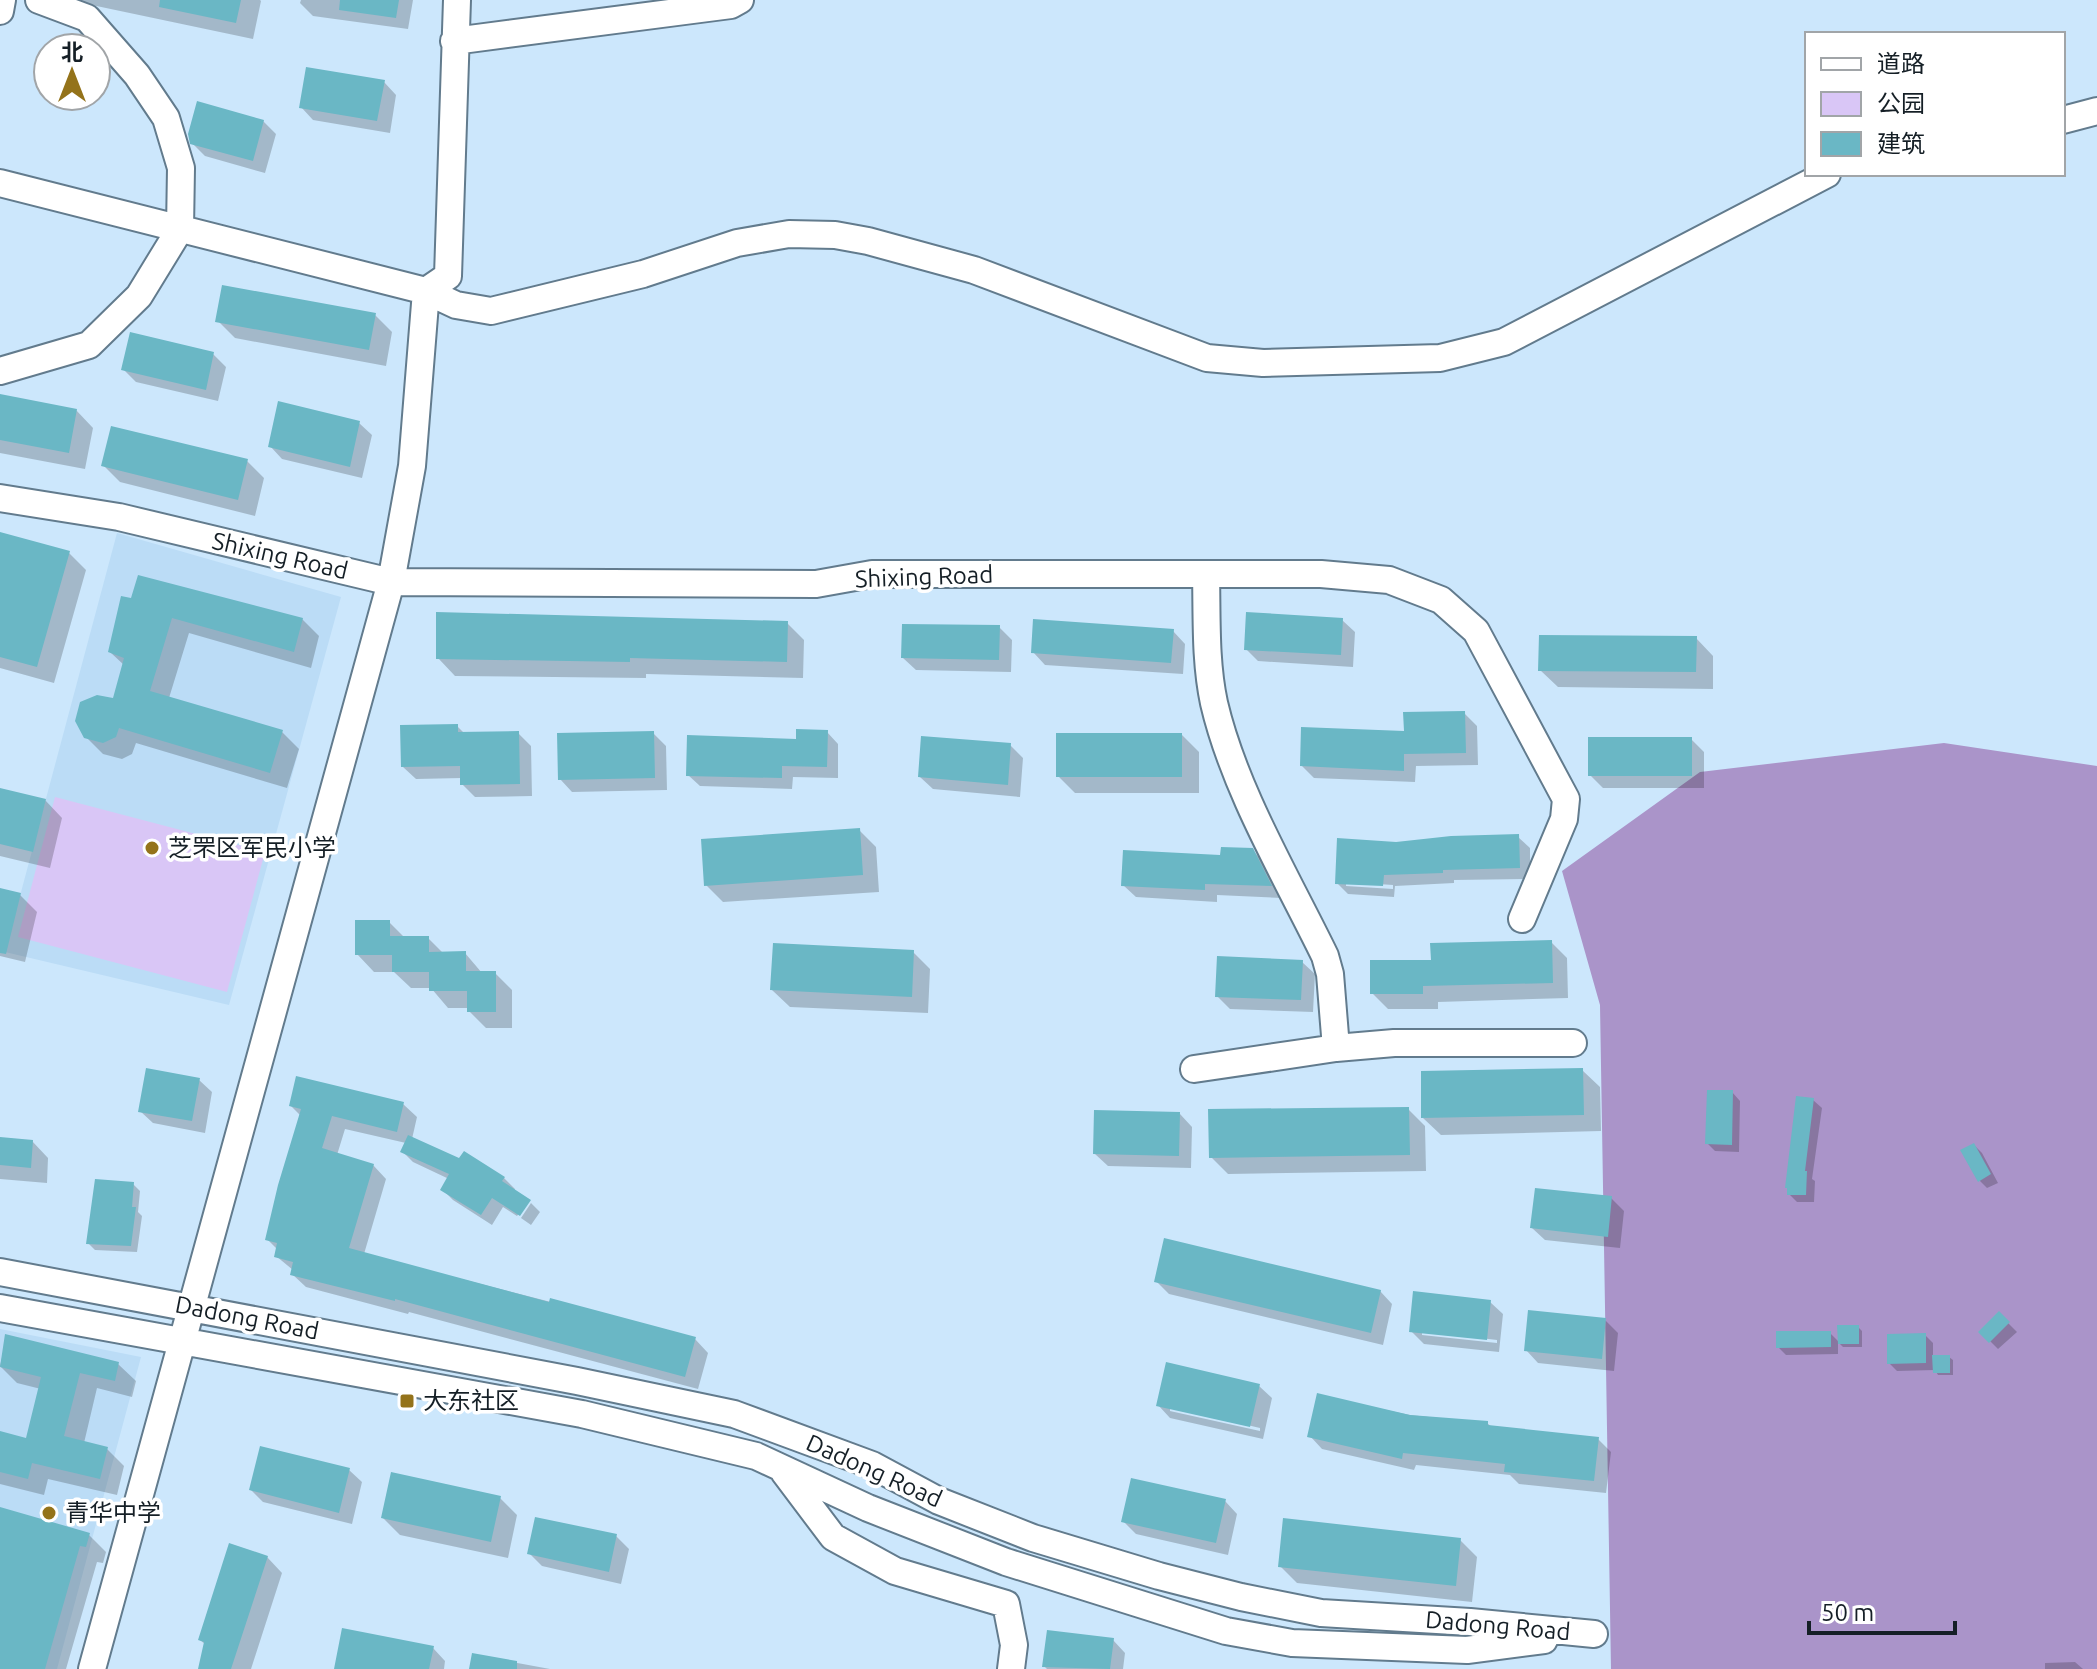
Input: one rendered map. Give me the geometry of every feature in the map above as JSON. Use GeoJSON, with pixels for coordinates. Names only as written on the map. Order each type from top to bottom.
{"type":"FeatureCollection","features":[{"type":"Feature","properties":{"kind":"street"},"geometry":{"type":"LineString","coordinates":[[0,11],[2,0]]}},
{"type":"Feature","properties":{"kind":"street"},"geometry":{"type":"LineString","coordinates":[[0,371],[89,345],[139,296],[180,229],[181,168],[166,118],[137,75],[87,18],[39,0]]}},
{"type":"Feature","properties":{"kind":"street"},"geometry":{"type":"LineString","coordinates":[[426,291],[448,276],[457,0]]}},
{"type":"Feature","properties":{"kind":"street"},"geometry":{"type":"LineString","coordinates":[[454,41],[731,5],[740,0]]}},
{"type":"Feature","properties":{"kind":"street"},"geometry":{"type":"LineString","coordinates":[[2065,119],[2097,111]]}},
{"type":"Feature","properties":{"kind":"street"},"geometry":{"type":"LineString","coordinates":[[0,183],[426,291],[456,305],[491,311],[643,274],[737,243],[789,234],[835,235],[974,270],[1207,358],[1263,363],[1440,358],[1504,342],[1823,176]]}},
{"type":"Feature","properties":{"kind":"street"},"geometry":{"type":"LineString","coordinates":[[92,1669],[391,582],[412,466],[426,291]]}},
{"type":"Feature","properties":{"kind":"street","name":"Shixing Road"},"geometry":{"type":"LineString","coordinates":[[0,498],[119,517],[391,582],[816,584],[872,574],[1321,574],[1389,580],[1441,600],[1476,631],[1566,799],[1564,819],[1522,919]]}},
{"type":"Feature","properties":{"kind":"street"},"geometry":{"type":"LineString","coordinates":[[1206,574],[1208,658],[1214,702],[1236,772],[1325,956],[1330,974],[1336,1048]]}},
{"type":"Feature","properties":{"kind":"street"},"geometry":{"type":"LineString","coordinates":[[1194,1069],[1336,1048],[1394,1043],[1573,1043]]}},
{"type":"Feature","properties":{"kind":"street","name":"Dadong Road"},"geometry":{"type":"LineString","coordinates":[[0,1272],[577,1381],[755,1420],[872,1465],[939,1501],[1033,1538],[1241,1597],[1321,1613],[1470,1622],[1594,1634],[1467,1650],[1292,1643],[1226,1631],[1006,1562],[868,1508],[756,1456],[582,1414],[0,1308]]}},
{"type":"Feature","properties":{"kind":"street"},"geometry":{"type":"LineString","coordinates":[[755,1420],[781,1468],[833,1537],[895,1571],[1006,1604],[1014,1645],[1011,1669]]}},
{"type":"Feature","properties":{"kind":"shaded area","name":"芝罘区军民小学"},"geometry":{"type":"Polygon","coordinates":[[[117,533],[341,597],[229,1005],[5,952],[117,533]]]}},
{"type":"Feature","properties":{"kind":"shaded area"},"geometry":{"type":"Polygon","coordinates":[[[1944,743],[2097,766],[2097,1669],[1611,1669],[1600,1005],[1562,871],[1700,772],[1944,743]]]}},
{"type":"Feature","properties":{"kind":"shaded area","name":"青华中学"},"geometry":{"type":"Polygon","coordinates":[[[0,1329],[141,1357],[57,1669],[0,1669],[0,1329]]]}},
{"type":"Feature","properties":{"kind":"green space"},"geometry":{"type":"Polygon","coordinates":[[[55,797],[265,852],[227,992],[18,937],[55,797]]]}},
{"type":"Feature","properties":{"kind":"building"},"geometry":{"type":"Polygon","coordinates":[[[160,0],[241,0],[236,23],[159,7],[160,0]]]}},
{"type":"Feature","properties":{"kind":"building"},"geometry":{"type":"Polygon","coordinates":[[[340,0],[399,0],[396,18],[339,10],[340,0]]]}},
{"type":"Feature","properties":{"kind":"building"},"geometry":{"type":"Polygon","coordinates":[[[306,67],[385,80],[377,121],[299,108],[306,67]]]}},
{"type":"Feature","properties":{"kind":"building"},"geometry":{"type":"Polygon","coordinates":[[[197,101],[264,120],[253,161],[190,144],[188,134],[197,101]]]}},
{"type":"Feature","properties":{"kind":"building"},"geometry":{"type":"Polygon","coordinates":[[[222,285],[376,313],[369,350],[215,322],[222,285]]]}},
{"type":"Feature","properties":{"kind":"building"},"geometry":{"type":"Polygon","coordinates":[[[130,332],[214,352],[206,390],[121,370],[130,332]]]}},
{"type":"Feature","properties":{"kind":"building"},"geometry":{"type":"Polygon","coordinates":[[[0,394],[77,409],[69,453],[0,440],[0,394]]]}},
{"type":"Feature","properties":{"kind":"building"},"geometry":{"type":"Polygon","coordinates":[[[278,401],[360,421],[350,467],[268,447],[278,401]]]}},
{"type":"Feature","properties":{"kind":"building"},"geometry":{"type":"Polygon","coordinates":[[[111,426],[248,459],[238,500],[101,466],[111,426]]]}},
{"type":"Feature","properties":{"kind":"building"},"geometry":{"type":"Polygon","coordinates":[[[0,532],[70,551],[37,667],[0,657],[0,532]]]}},
{"type":"Feature","properties":{"kind":"building"},"geometry":{"type":"Polygon","coordinates":[[[138,575],[303,618],[294,652],[172,618],[150,691],[283,730],[270,773],[119,728],[116,737],[103,743],[84,738],[75,721],[80,702],[97,695],[113,698],[124,658],[108,652],[121,596],[131,598],[138,575]]]}},
{"type":"Feature","properties":{"kind":"building"},"geometry":{"type":"Polygon","coordinates":[[[436,612],[788,621],[787,662],[630,658],[630,662],[436,659],[436,612]]]}},
{"type":"Feature","properties":{"kind":"building"},"geometry":{"type":"Polygon","coordinates":[[[1246,612],[1343,618],[1341,655],[1244,650],[1246,612]]]}},
{"type":"Feature","properties":{"kind":"building"},"geometry":{"type":"Polygon","coordinates":[[[1033,619],[1174,629],[1171,663],[1031,653],[1033,619]]]}},
{"type":"Feature","properties":{"kind":"building"},"geometry":{"type":"Polygon","coordinates":[[[902,624],[1000,625],[999,660],[901,658],[902,624]]]}},
{"type":"Feature","properties":{"kind":"building"},"geometry":{"type":"Polygon","coordinates":[[[1539,635],[1697,636],[1696,672],[1538,671],[1539,635]]]}},
{"type":"Feature","properties":{"kind":"building"},"geometry":{"type":"Polygon","coordinates":[[[1465,711],[1466,753],[1404,754],[1404,771],[1300,766],[1301,727],[1404,731],[1403,712],[1465,711]]]}},
{"type":"Feature","properties":{"kind":"building"},"geometry":{"type":"Polygon","coordinates":[[[458,724],[458,732],[519,731],[520,784],[460,785],[460,766],[401,767],[400,725],[458,724]]]}},
{"type":"Feature","properties":{"kind":"building"},"geometry":{"type":"Polygon","coordinates":[[[796,729],[828,730],[827,767],[782,766],[782,778],[686,776],[687,735],[796,739],[796,729]]]}},
{"type":"Feature","properties":{"kind":"building"},"geometry":{"type":"Polygon","coordinates":[[[654,731],[655,778],[558,780],[557,733],[654,731]]]}},
{"type":"Feature","properties":{"kind":"building"},"geometry":{"type":"Polygon","coordinates":[[[1056,733],[1182,733],[1182,777],[1056,777],[1056,733]]]}},
{"type":"Feature","properties":{"kind":"building"},"geometry":{"type":"Polygon","coordinates":[[[921,736],[1011,743],[1008,785],[918,777],[921,736]]]}},
{"type":"Feature","properties":{"kind":"building"},"geometry":{"type":"Polygon","coordinates":[[[1588,737],[1692,737],[1692,776],[1588,776],[1588,737]]]}},
{"type":"Feature","properties":{"kind":"building"},"geometry":{"type":"Polygon","coordinates":[[[0,788],[46,799],[33,852],[0,844],[0,788]]]}},
{"type":"Feature","properties":{"kind":"building"},"geometry":{"type":"Polygon","coordinates":[[[860,828],[863,875],[704,886],[701,839],[860,828]]]}},
{"type":"Feature","properties":{"kind":"building"},"geometry":{"type":"Polygon","coordinates":[[[1519,834],[1520,868],[1384,875],[1383,886],[1335,884],[1337,838],[1396,842],[1451,836],[1519,834]]]}},
{"type":"Feature","properties":{"kind":"building"},"geometry":{"type":"Polygon","coordinates":[[[1221,847],[1253,848],[1272,886],[1205,884],[1205,890],[1121,886],[1123,850],[1220,855],[1221,847]]]}},
{"type":"Feature","properties":{"kind":"building"},"geometry":{"type":"Polygon","coordinates":[[[0,888],[21,893],[6,954],[0,953],[0,888]]]}},
{"type":"Feature","properties":{"kind":"building"},"geometry":{"type":"Polygon","coordinates":[[[355,920],[390,920],[390,936],[429,936],[429,952],[466,951],[466,971],[496,971],[496,1012],[467,1012],[467,991],[429,991],[429,972],[392,972],[392,955],[355,955],[355,920]]]}},
{"type":"Feature","properties":{"kind":"building"},"geometry":{"type":"Polygon","coordinates":[[[1552,940],[1553,983],[1423,986],[1423,994],[1370,994],[1370,960],[1431,960],[1430,943],[1552,940]]]}},
{"type":"Feature","properties":{"kind":"building"},"geometry":{"type":"Polygon","coordinates":[[[773,943],[914,950],[912,997],[770,990],[773,943]]]}},
{"type":"Feature","properties":{"kind":"building"},"geometry":{"type":"Polygon","coordinates":[[[1217,956],[1303,960],[1301,1000],[1215,997],[1217,956]]]}},
{"type":"Feature","properties":{"kind":"building"},"geometry":{"type":"Polygon","coordinates":[[[146,1068],[200,1078],[192,1121],[138,1112],[146,1068]]]}},
{"type":"Feature","properties":{"kind":"building"},"geometry":{"type":"Polygon","coordinates":[[[1583,1068],[1584,1115],[1421,1118],[1421,1071],[1583,1068]]]}},
{"type":"Feature","properties":{"kind":"building"},"geometry":{"type":"Polygon","coordinates":[[[296,1076],[404,1102],[397,1132],[332,1116],[322,1148],[374,1164],[349,1248],[549,1302],[550,1298],[696,1337],[685,1377],[395,1299],[290,1275],[293,1262],[274,1257],[277,1243],[265,1240],[301,1109],[289,1106],[296,1076]]]}},
{"type":"Feature","properties":{"kind":"building"},"geometry":{"type":"Polygon","coordinates":[[[1707,1090],[1733,1090],[1732,1145],[1705,1144],[1707,1090]]]}},
{"type":"Feature","properties":{"kind":"building"},"geometry":{"type":"Polygon","coordinates":[[[1796,1096],[1814,1098],[1805,1171],[1806,1195],[1787,1195],[1785,1188],[1796,1096]]]}},
{"type":"Feature","properties":{"kind":"building"},"geometry":{"type":"Polygon","coordinates":[[[1409,1107],[1410,1155],[1209,1158],[1208,1109],[1409,1107]]]}},
{"type":"Feature","properties":{"kind":"building"},"geometry":{"type":"Polygon","coordinates":[[[1094,1110],[1180,1112],[1179,1156],[1093,1154],[1094,1110]]]}},
{"type":"Feature","properties":{"kind":"building"},"geometry":{"type":"Polygon","coordinates":[[[408,1135],[459,1158],[464,1151],[505,1177],[502,1181],[531,1200],[520,1216],[492,1198],[481,1215],[440,1190],[449,1174],[400,1152],[408,1135]]]}},
{"type":"Feature","properties":{"kind":"building"},"geometry":{"type":"Polygon","coordinates":[[[0,1137],[33,1140],[31,1168],[0,1165],[0,1137]]]}},
{"type":"Feature","properties":{"kind":"building"},"geometry":{"type":"Polygon","coordinates":[[[1974,1143],[1991,1174],[1978,1182],[1960,1150],[1974,1143]]]}},
{"type":"Feature","properties":{"kind":"building"},"geometry":{"type":"Polygon","coordinates":[[[95,1179],[134,1182],[132,1207],[136,1207],[131,1246],[86,1244],[95,1179]]]}},
{"type":"Feature","properties":{"kind":"building"},"geometry":{"type":"Polygon","coordinates":[[[1535,1188],[1612,1196],[1608,1237],[1530,1228],[1535,1188]]]}},
{"type":"Feature","properties":{"kind":"building"},"geometry":{"type":"Polygon","coordinates":[[[1164,1238],[1381,1290],[1371,1333],[1154,1282],[1164,1238]]]}},
{"type":"Feature","properties":{"kind":"building"},"geometry":{"type":"Polygon","coordinates":[[[1413,1291],[1491,1300],[1487,1340],[1409,1332],[1413,1291]]]}},
{"type":"Feature","properties":{"kind":"building"},"geometry":{"type":"Polygon","coordinates":[[[1528,1310],[1606,1318],[1602,1359],[1524,1351],[1528,1310]]]}},
{"type":"Feature","properties":{"kind":"building"},"geometry":{"type":"Polygon","coordinates":[[[1999,1311],[2010,1322],[1989,1343],[1978,1332],[1999,1311]]]}},
{"type":"Feature","properties":{"kind":"building"},"geometry":{"type":"Polygon","coordinates":[[[1837,1325],[1859,1325],[1859,1344],[1838,1344],[1837,1325]]]}},
{"type":"Feature","properties":{"kind":"building"},"geometry":{"type":"Polygon","coordinates":[[[1776,1331],[1831,1331],[1831,1347],[1776,1348],[1776,1331]]]}},
{"type":"Feature","properties":{"kind":"building"},"geometry":{"type":"Polygon","coordinates":[[[1926,1333],[1926,1363],[1887,1364],[1887,1334],[1926,1333]]]}},
{"type":"Feature","properties":{"kind":"building"},"geometry":{"type":"Polygon","coordinates":[[[5,1334],[119,1362],[115,1381],[80,1373],[64,1436],[108,1447],[100,1479],[32,1463],[28,1479],[0,1472],[0,1431],[26,1438],[41,1377],[0,1367],[5,1334]]]}},
{"type":"Feature","properties":{"kind":"building"},"geometry":{"type":"Polygon","coordinates":[[[1932,1355],[1950,1355],[1950,1373],[1933,1373],[1932,1355]]]}},
{"type":"Feature","properties":{"kind":"building"},"geometry":{"type":"Polygon","coordinates":[[[1166,1362],[1260,1384],[1250,1427],[1156,1406],[1166,1362]]]}},
{"type":"Feature","properties":{"kind":"building"},"geometry":{"type":"Polygon","coordinates":[[[1317,1393],[1410,1415],[1488,1421],[1488,1425],[1599,1437],[1594,1481],[1504,1472],[1505,1464],[1403,1453],[1402,1459],[1307,1437],[1317,1393]]]}},
{"type":"Feature","properties":{"kind":"building"},"geometry":{"type":"Polygon","coordinates":[[[260,1446],[350,1468],[339,1513],[249,1490],[260,1446]]]}},
{"type":"Feature","properties":{"kind":"building"},"geometry":{"type":"Polygon","coordinates":[[[391,1472],[501,1496],[491,1542],[381,1518],[391,1472]]]}},
{"type":"Feature","properties":{"kind":"building"},"geometry":{"type":"Polygon","coordinates":[[[1131,1478],[1226,1499],[1216,1543],[1121,1522],[1131,1478]]]}},
{"type":"Feature","properties":{"kind":"building"},"geometry":{"type":"Polygon","coordinates":[[[0,1507],[90,1533],[86,1547],[80,1546],[45,1669],[0,1669],[0,1507]]]}},
{"type":"Feature","properties":{"kind":"building"},"geometry":{"type":"Polygon","coordinates":[[[535,1517],[617,1534],[609,1572],[527,1554],[535,1517]]]}},
{"type":"Feature","properties":{"kind":"building"},"geometry":{"type":"Polygon","coordinates":[[[1283,1518],[1461,1538],[1456,1586],[1278,1567],[1283,1518]]]}},
{"type":"Feature","properties":{"kind":"building"},"geometry":{"type":"Polygon","coordinates":[[[229,1543],[268,1556],[231,1669],[198,1669],[204,1642],[198,1640],[229,1543]]]}},
{"type":"Feature","properties":{"kind":"building"},"geometry":{"type":"Polygon","coordinates":[[[342,1628],[434,1646],[429,1669],[334,1669],[342,1628]]]}},
{"type":"Feature","properties":{"kind":"building"},"geometry":{"type":"Polygon","coordinates":[[[1047,1630],[1114,1638],[1110,1669],[1042,1667],[1047,1630]]]}},
{"type":"Feature","properties":{"kind":"building"},"geometry":{"type":"Polygon","coordinates":[[[472,1653],[517,1661],[517,1669],[469,1669],[472,1653]]]}},
{"type":"Feature","properties":{"kind":"place","name":"芝罘区军民小学"},"geometry":{"type":"Point","coordinates":[152,848]}},
{"type":"Feature","properties":{"kind":"place","name":"大东社区"},"geometry":{"type":"Point","coordinates":[407,1401]}},
{"type":"Feature","properties":{"kind":"place","name":"青华中学"},"geometry":{"type":"Point","coordinates":[49,1513]}}]}
